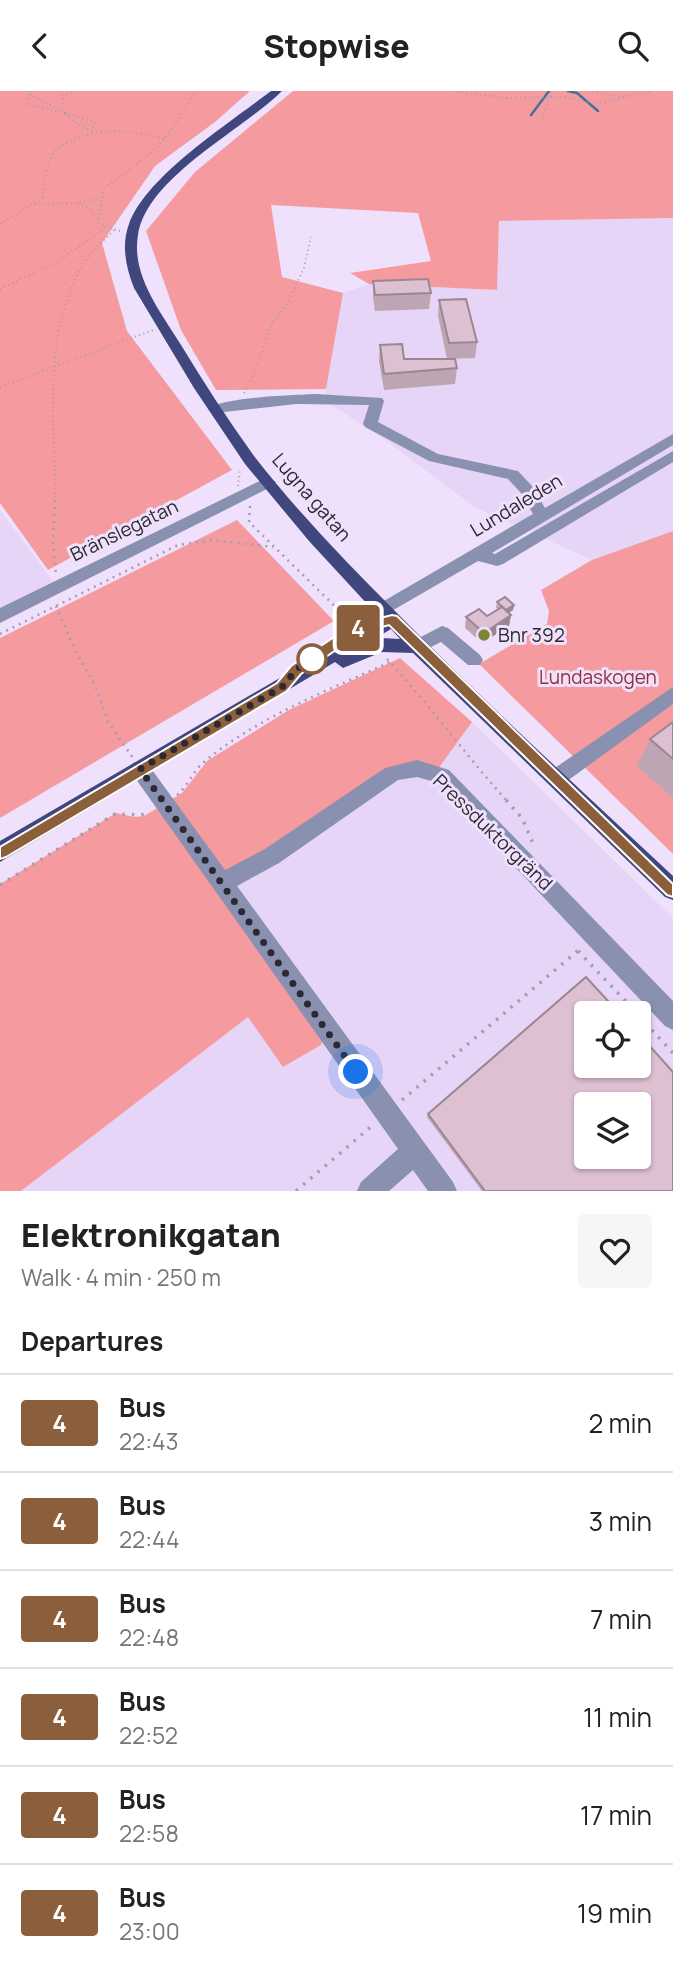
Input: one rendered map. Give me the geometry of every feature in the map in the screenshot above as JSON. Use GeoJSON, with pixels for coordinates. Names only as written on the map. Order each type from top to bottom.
{"type":"FeatureCollection","features":[{"type":"Feature","properties":{"kind":"main road","name":"Lugna gatan"},"geometry":{"type":"LineString","coordinates":[[277,91],[161,186],[137,216],[131,237],[132,270],[140,288],[215,409],[268,482],[387,615],[673,890]]}},
{"type":"Feature","properties":{"kind":"main road","name":"Lundaleden"},"geometry":{"type":"LineString","coordinates":[[0,852],[282,687],[387,615]]}},
{"type":"Feature","properties":{"kind":"main road","name":"Lundaleden"},"geometry":{"type":"LineString","coordinates":[[282,687],[297,683],[374,646],[419,646]]}},
{"type":"Feature","properties":{"kind":"street"},"geometry":{"type":"LineString","coordinates":[[215,409],[237,405],[325,400],[377,401],[370,424],[434,458],[513,475],[527,490],[542,516]]}},
{"type":"Feature","properties":{"kind":"street","name":"Lundaleden"},"geometry":{"type":"LineString","coordinates":[[387,615],[476,555],[673,439]]}},
{"type":"Feature","properties":{"kind":"street"},"geometry":{"type":"LineString","coordinates":[[476,555],[497,559],[647,479],[673,456]]}},
{"type":"Feature","properties":{"kind":"street","name":"Bränslegatan"},"geometry":{"type":"LineString","coordinates":[[0,616],[268,482]]}},
{"type":"Feature","properties":{"kind":"street"},"geometry":{"type":"LineString","coordinates":[[419,646],[445,630],[474,660]]}},
{"type":"Feature","properties":{"kind":"street"},"geometry":{"type":"LineString","coordinates":[[556,778],[673,694]]}},
{"type":"Feature","properties":{"kind":"street","name":"Pressduktorgränd"},"geometry":{"type":"LineString","coordinates":[[221,881],[238,876],[272,856],[392,774],[410,768],[425,768],[442,776],[673,1018]]}},
{"type":"Feature","properties":{"kind":"street"},"geometry":{"type":"LineString","coordinates":[[140,769],[444,1191]]}},
{"type":"Feature","properties":{"kind":"street"},"geometry":{"type":"LineString","coordinates":[[370,1191],[414,1152]]}},
{"type":"Feature","properties":{"kind":"path"},"geometry":{"type":"LineString","coordinates":[[62,91],[63,112]]}},
{"type":"Feature","properties":{"kind":"path"},"geometry":{"type":"LineString","coordinates":[[62,96],[76,91]]}},
{"type":"Feature","properties":{"kind":"path"},"geometry":{"type":"LineString","coordinates":[[97,218],[107,183],[146,160],[166,139],[194,91]]}},
{"type":"Feature","properties":{"kind":"path"},"geometry":{"type":"LineString","coordinates":[[453,91],[505,98],[566,97],[595,104],[652,91]]}},
{"type":"Feature","properties":{"kind":"path"},"geometry":{"type":"LineString","coordinates":[[542,118],[553,91]]}},
{"type":"Feature","properties":{"kind":"path"},"geometry":{"type":"LineString","coordinates":[[592,91],[628,98]]}},
{"type":"Feature","properties":{"kind":"path"},"geometry":{"type":"LineString","coordinates":[[0,224],[42,198],[51,155],[92,131],[95,122],[82,115],[63,112],[26,104],[30,92],[63,112],[71,123],[92,131],[130,131],[166,139]]}},
{"type":"Feature","properties":{"kind":"path"},"geometry":{"type":"LineString","coordinates":[[35,204],[78,203],[104,197]]}},
{"type":"Feature","properties":{"kind":"path"},"geometry":{"type":"LineString","coordinates":[[78,203],[89,208],[98,223],[123,232],[122,238]]}},
{"type":"Feature","properties":{"kind":"path"},"geometry":{"type":"LineString","coordinates":[[0,289],[57,262],[106,226]]}},
{"type":"Feature","properties":{"kind":"path"},"geometry":{"type":"LineString","coordinates":[[60,585],[55,571],[56,345],[66,306],[79,274],[92,253],[114,230]]}},
{"type":"Feature","properties":{"kind":"path"},"geometry":{"type":"LineString","coordinates":[[237,405],[252,380],[272,323],[287,305],[304,268],[311,237]]}},
{"type":"Feature","properties":{"kind":"path"},"geometry":{"type":"LineString","coordinates":[[0,387],[154,330],[149,321]]}},
{"type":"Feature","properties":{"kind":"path"},"geometry":{"type":"LineString","coordinates":[[239,464],[237,482],[250,503],[249,522],[351,622],[337,631]]}},
{"type":"Feature","properties":{"kind":"path"},"geometry":{"type":"LineString","coordinates":[[0,634],[178,545],[211,540],[273,547]]}},
{"type":"Feature","properties":{"kind":"path"},"geometry":{"type":"LineString","coordinates":[[56,606],[76,652],[96,687],[108,722],[140,769]]}},
{"type":"Feature","properties":{"kind":"path"},"geometry":{"type":"LineString","coordinates":[[0,885],[116,814],[141,815],[166,803],[181,792],[199,767],[228,747],[294,706],[390,661],[442,720],[468,758],[522,818],[538,854]]}},
{"type":"Feature","properties":{"kind":"path"},"geometry":{"type":"LineString","coordinates":[[80,824],[85,832]]}},
{"type":"Feature","properties":{"kind":"path"},"geometry":{"type":"LineString","coordinates":[[296,1191],[578,950],[626,1001]]}},
{"type":"Feature","properties":{"kind":"path"},"geometry":{"type":"LineString","coordinates":[[651,1028],[673,1052]]}},
{"type":"Feature","properties":{"kind":"shaded area"},"geometry":{"type":"Polygon","coordinates":[[[673,218],[673,531],[592,560],[476,508],[384,439],[327,402],[326,389],[343,293],[369,284],[497,290],[499,221],[673,218]]]}},
{"type":"Feature","properties":{"kind":"shaded area"},"geometry":{"type":"Polygon","coordinates":[[[0,510],[55,584],[0,611],[0,510]]]}},
{"type":"Feature","properties":{"kind":"shaded area"},"geometry":{"type":"Polygon","coordinates":[[[472,722],[673,918],[673,1191],[21,1191],[248,1017],[224,885],[393,770],[435,773],[472,722]]]}},
{"type":"Feature","properties":{"kind":"green space"},"geometry":{"type":"Polygon","coordinates":[[[0,91],[250,91],[215,122],[155,166],[102,243],[127,331],[232,470],[48,570],[0,503],[0,91]]]}},
{"type":"Feature","properties":{"kind":"green space"},"geometry":{"type":"Polygon","coordinates":[[[293,91],[673,91],[673,218],[499,221],[497,290],[369,284],[350,273],[431,261],[418,213],[271,205],[282,277],[343,293],[326,389],[216,390],[181,330],[146,231],[195,172],[293,91]]]}},
{"type":"Feature","properties":{"kind":"green space"},"geometry":{"type":"Polygon","coordinates":[[[237,520],[334,621],[0,818],[0,638],[237,520]]]}},
{"type":"Feature","properties":{"kind":"green space","name":"Lundaskogen"},"geometry":{"type":"Polygon","coordinates":[[[673,531],[673,854],[479,664],[547,624],[549,611],[541,590],[592,560],[673,531]]]}},
{"type":"Feature","properties":{"kind":"green space"},"geometry":{"type":"Polygon","coordinates":[[[400,658],[472,722],[435,773],[417,767],[224,885],[325,1028],[321,1045],[283,1067],[248,1017],[21,1191],[0,1191],[0,884],[116,813],[144,816],[182,793],[207,761],[289,710],[400,658]]]}},
{"type":"Feature","properties":{"kind":"building"},"geometry":{"type":"Polygon","coordinates":[[[428,279],[431,293],[375,295],[373,281],[428,279]]]}},
{"type":"Feature","properties":{"kind":"building"},"geometry":{"type":"Polygon","coordinates":[[[466,299],[477,342],[449,343],[439,300],[466,299]]]}},
{"type":"Feature","properties":{"kind":"building"},"geometry":{"type":"Polygon","coordinates":[[[402,344],[404,359],[455,359],[457,368],[384,374],[380,345],[402,344]]]}},
{"type":"Feature","properties":{"kind":"building"},"geometry":{"type":"Polygon","coordinates":[[[505,597],[514,605],[506,610],[497,602],[505,597]]]}},
{"type":"Feature","properties":{"kind":"building"},"geometry":{"type":"Polygon","coordinates":[[[502,607],[511,615],[484,633],[466,617],[479,609],[487,616],[502,607]]]}},
{"type":"Feature","properties":{"kind":"building"},"geometry":{"type":"Polygon","coordinates":[[[673,722],[673,759],[650,739],[673,722]]]}},
{"type":"Feature","properties":{"kind":"building"},"geometry":{"type":"Polygon","coordinates":[[[586,977],[608,1001],[574,1001],[574,1078],[651,1078],[651,1047],[673,1072],[673,1191],[485,1191],[428,1114],[586,977]]]}},
{"type":"Feature","properties":{"kind":"waterway"},"geometry":{"type":"LineString","coordinates":[[531,115],[549,91]]}},
{"type":"Feature","properties":{"kind":"waterway"},"geometry":{"type":"LineString","coordinates":[[568,91],[577,93],[598,111]]}},
{"type":"Feature","properties":{"kind":"bus line","name":"4"},"geometry":{"type":"LineString","coordinates":[[0,852],[282,687],[296,670],[357,628],[392,620],[673,889]]}},
{"type":"Feature","properties":{"kind":"place","name":"Bnr 392"},"geometry":{"type":"Point","coordinates":[484,635]}},
{"type":"Feature","properties":{"kind":"route"},"geometry":{"type":"LineString","coordinates":[[312,659],[316,656],[296,670],[282,687],[140,769],[356,1072]]}}]}
